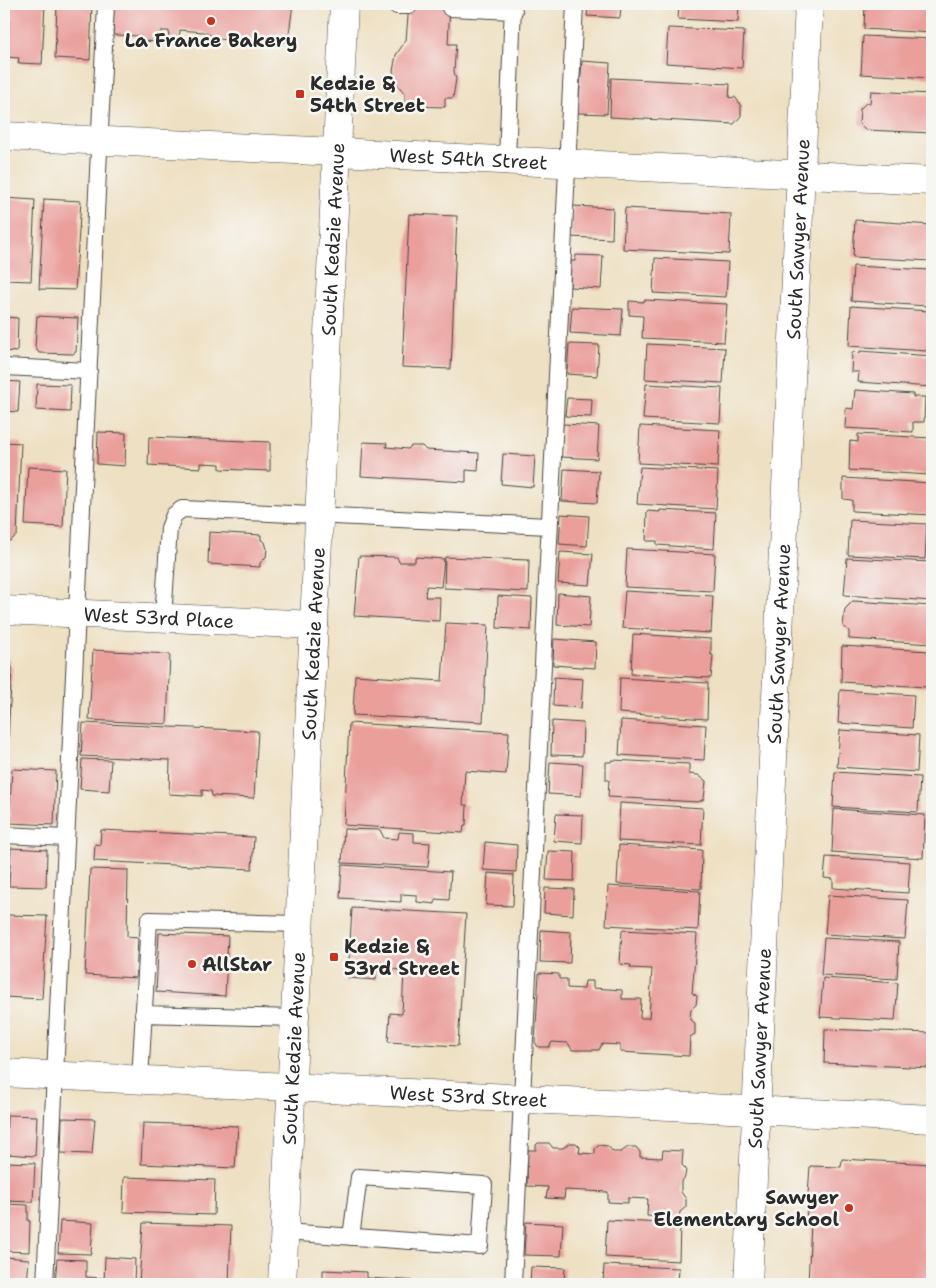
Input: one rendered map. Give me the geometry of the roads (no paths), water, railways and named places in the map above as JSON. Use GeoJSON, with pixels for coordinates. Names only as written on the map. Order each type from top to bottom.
{"type":"FeatureCollection","features":[{"type":"Feature","properties":{"kind":"street","name":"South Kedzie Avenue"},"geometry":{"type":"LineString","coordinates":[[282,1284],[344,4]]}},
{"type":"Feature","properties":{"kind":"street","name":"South Sawyer Avenue"},"geometry":{"type":"LineString","coordinates":[[748,1284],[809,4]]}},
{"type":"Feature","properties":{"kind":"street","name":"West 54th Street"},"geometry":{"type":"LineString","coordinates":[[4,136],[932,181]]}},
{"type":"Feature","properties":{"kind":"street","name":"West 53rd Place"},"geometry":{"type":"LineString","coordinates":[[4,610],[314,625]]}},
{"type":"Feature","properties":{"kind":"street","name":"West 53rd Street"},"geometry":{"type":"LineString","coordinates":[[4,1073],[932,1119]]}},
{"type":"Feature","properties":{"kind":"lane"},"geometry":{"type":"LineString","coordinates":[[45,1284],[106,4]]}},
{"type":"Feature","properties":{"kind":"lane"},"geometry":{"type":"LineString","coordinates":[[513,1284],[575,4]]}},
{"type":"Feature","properties":{"kind":"lane"},"geometry":{"type":"LineString","coordinates":[[450,8],[513,8],[507,160]]}},
{"type":"Feature","properties":{"kind":"lane"},"geometry":{"type":"LineString","coordinates":[[4,368],[88,371]]}},
{"type":"Feature","properties":{"kind":"lane"},"geometry":{"type":"LineString","coordinates":[[163,618],[169,528],[174,515],[182,509],[549,526]]}},
{"type":"Feature","properties":{"kind":"lane"},"geometry":{"type":"LineString","coordinates":[[4,835],[66,838]]}},
{"type":"Feature","properties":{"kind":"lane"},"geometry":{"type":"LineString","coordinates":[[140,1080],[149,920],[299,924]]}},
{"type":"Feature","properties":{"kind":"lane"},"geometry":{"type":"LineString","coordinates":[[143,1014],[295,1018]]}},
{"type":"Feature","properties":{"kind":"lane"},"geometry":{"type":"LineString","coordinates":[[285,1232],[352,1237],[480,1246],[484,1185],[359,1177],[352,1237]]}},
{"type":"Feature","properties":{"kind":"place","name":"La France Bakery"},"geometry":{"type":"Point","coordinates":[211,21]}},
{"type":"Feature","properties":{"kind":"place","name":"Kedzie & 54th Street"},"geometry":{"type":"Point","coordinates":[300,94]}},
{"type":"Feature","properties":{"kind":"place","name":"Kedzie & 53rd Street"},"geometry":{"type":"Point","coordinates":[334,957]}},
{"type":"Feature","properties":{"kind":"place","name":"AllStar"},"geometry":{"type":"Point","coordinates":[192,964]}},
{"type":"Feature","properties":{"kind":"place","name":"Sawyer Elementary School"},"geometry":{"type":"Point","coordinates":[849,1208]}}]}
